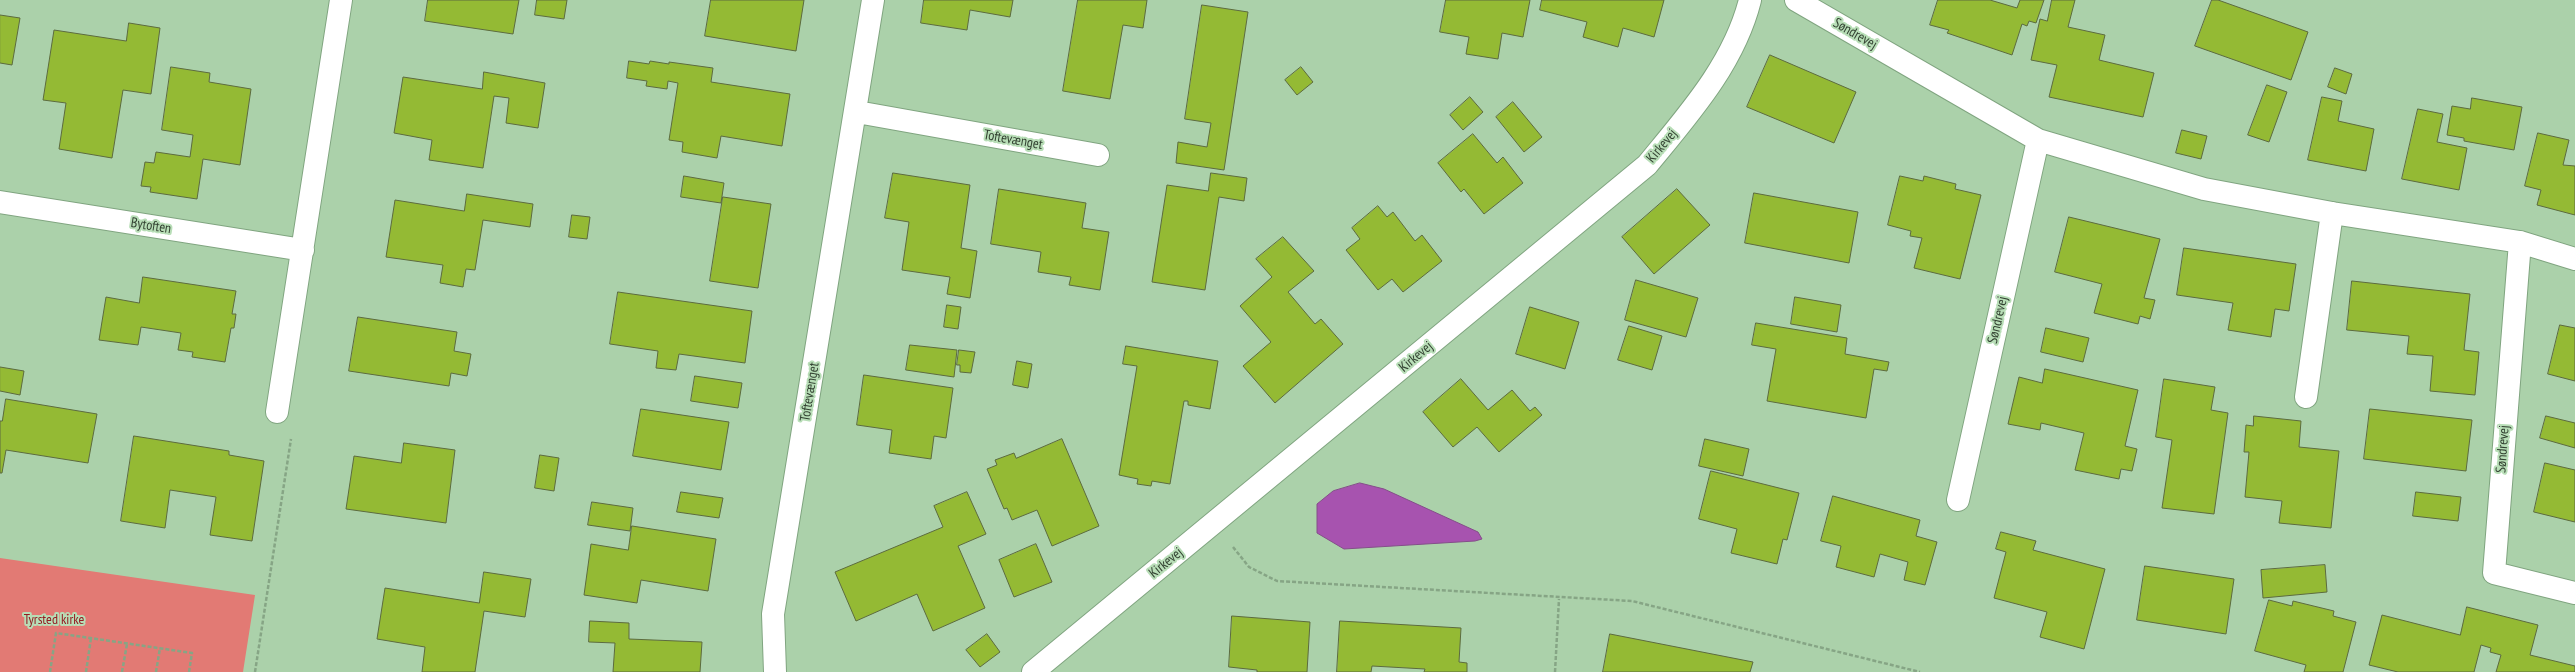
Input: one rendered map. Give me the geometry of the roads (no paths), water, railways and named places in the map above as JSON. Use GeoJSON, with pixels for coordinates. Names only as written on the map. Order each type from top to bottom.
{"type":"FeatureCollection","features":[{"type":"Feature","properties":{"kind":"street"},"geometry":{"type":"LineString","coordinates":[[277,412],[341,0]]}},
{"type":"Feature","properties":{"kind":"street","name":"Toftevænget"},"geometry":{"type":"LineString","coordinates":[[775,672],[773,614],[856,112],[873,0]]}},
{"type":"Feature","properties":{"kind":"street","name":"Kirkevej"},"geometry":{"type":"LineString","coordinates":[[1033,672],[1648,165],[1701,99],[1744,26],[1750,0]]}},
{"type":"Feature","properties":{"kind":"street","name":"Søndrevej"},"geometry":{"type":"LineString","coordinates":[[1796,0],[2038,140],[2204,189],[2332,213],[2520,242],[2575,260]]}},
{"type":"Feature","properties":{"kind":"street","name":"Toftevænget"},"geometry":{"type":"LineString","coordinates":[[856,112],[1098,155]]}},
{"type":"Feature","properties":{"kind":"street","name":"Søndrevej"},"geometry":{"type":"LineString","coordinates":[[1958,500],[2038,140]]}},
{"type":"Feature","properties":{"kind":"street","name":"Bytoften"},"geometry":{"type":"LineString","coordinates":[[0,202],[303,250]]}},
{"type":"Feature","properties":{"kind":"street"},"geometry":{"type":"LineString","coordinates":[[2306,397],[2332,213]]}},
{"type":"Feature","properties":{"kind":"street","name":"Søndrevej"},"geometry":{"type":"LineString","coordinates":[[2520,242],[2494,573],[2575,593]]}},
{"type":"Feature","properties":{"kind":"park label","name":"Tyrsted kirke"},"geometry":{"type":"Point","coordinates":[54,620]}}]}
